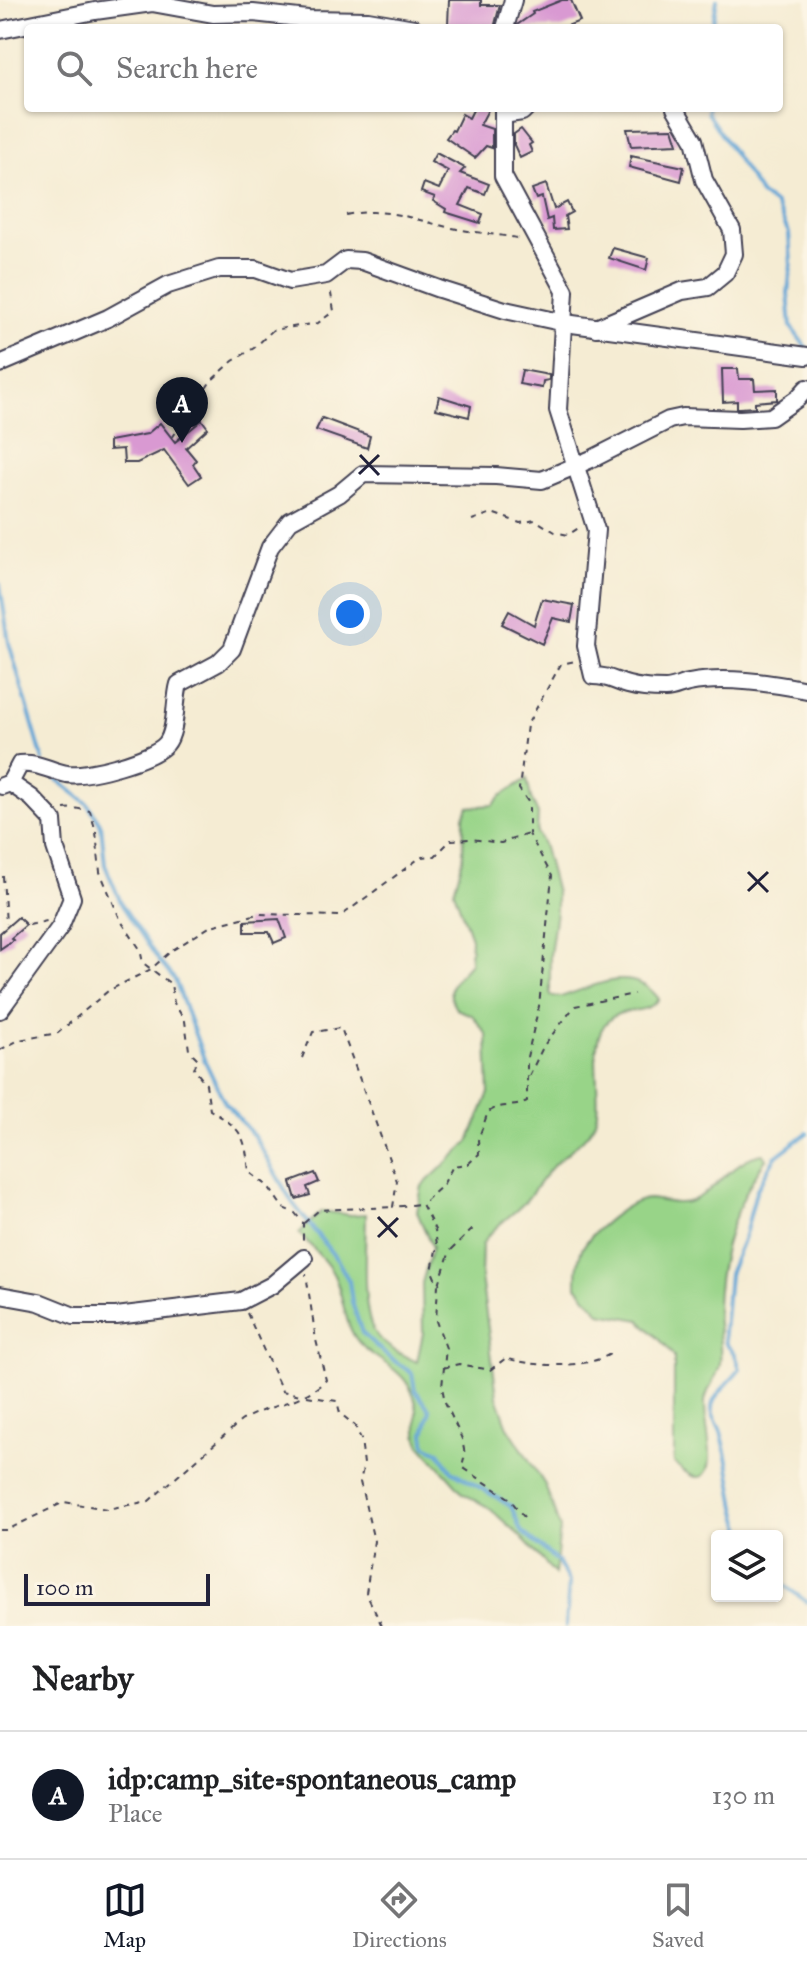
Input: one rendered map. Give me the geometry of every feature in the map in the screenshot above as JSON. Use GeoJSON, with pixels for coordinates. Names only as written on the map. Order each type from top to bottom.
{"type":"FeatureCollection","features":[{"type":"Feature","properties":{"kind":"street"},"geometry":{"type":"LineString","coordinates":[[506,24],[513,0]]}},
{"type":"Feature","properties":{"kind":"street"},"geometry":{"type":"LineString","coordinates":[[30,24],[152,3],[213,14],[253,13],[391,24]]}},
{"type":"Feature","properties":{"kind":"street"},"geometry":{"type":"LineString","coordinates":[[0,30],[24,25]]}},
{"type":"Feature","properties":{"kind":"street"},"geometry":{"type":"LineString","coordinates":[[503,112],[503,176],[565,291],[558,410],[596,530],[586,646],[593,676],[609,676],[626,685],[643,688],[670,689],[689,683],[733,682],[807,690]]}},
{"type":"Feature","properties":{"kind":"street"},"geometry":{"type":"LineString","coordinates":[[595,328],[682,291],[708,287],[725,273],[734,254],[732,230],[704,180],[694,140],[677,112]]}},
{"type":"Feature","properties":{"kind":"street"},"geometry":{"type":"LineString","coordinates":[[0,364],[108,318],[168,285],[219,269],[256,269],[290,281],[326,275],[346,260],[362,261],[505,310],[565,323],[803,357]]}},
{"type":"Feature","properties":{"kind":"street"},"geometry":{"type":"LineString","coordinates":[[0,1010],[60,927],[72,898],[55,847],[53,820],[32,798],[5,785],[20,764],[35,763],[69,774],[101,771],[134,761],[165,745],[173,729],[174,703],[179,684],[218,663],[232,649],[270,547],[290,521],[339,494],[363,474],[496,476],[542,480],[669,420],[683,417],[771,417],[807,388]]}},
{"type":"Feature","properties":{"kind":"street"},"geometry":{"type":"LineString","coordinates":[[0,1295],[39,1302],[74,1316],[116,1316],[241,1301],[272,1285],[304,1258]]}},
{"type":"Feature","properties":{"kind":"path"},"geometry":{"type":"LineString","coordinates":[[346,215],[366,211],[411,215],[461,230],[538,242]]}},
{"type":"Feature","properties":{"kind":"path"},"geometry":{"type":"LineString","coordinates":[[172,438],[211,381],[233,361],[254,348],[273,330],[318,323],[334,311],[326,275]]}},
{"type":"Feature","properties":{"kind":"path"},"geometry":{"type":"LineString","coordinates":[[472,520],[492,513],[520,523],[535,520],[555,532],[568,535],[578,530],[591,513]]}},
{"type":"Feature","properties":{"kind":"path"},"geometry":{"type":"LineString","coordinates":[[303,1223],[319,1210],[422,1204],[443,1185],[453,1166],[468,1164],[479,1154],[478,1140],[488,1112],[501,1104],[516,1106],[527,1102],[527,1057],[539,1006],[552,876],[529,834],[529,803],[519,789],[527,725],[561,664],[589,659]]}},
{"type":"Feature","properties":{"kind":"path"},"geometry":{"type":"LineString","coordinates":[[0,1530],[7,1530],[64,1502],[107,1509],[149,1501],[241,1421],[257,1411],[304,1396],[326,1380],[316,1340],[304,1258],[303,1223],[295,1213],[283,1208],[268,1186],[249,1172],[246,1147],[235,1125],[210,1110],[206,1084],[194,1069],[198,1059],[189,1050],[185,1021],[174,1003],[171,984],[143,963],[140,949],[121,921],[100,872],[96,832],[90,811],[74,808],[47,814]]}},
{"type":"Feature","properties":{"kind":"path"},"geometry":{"type":"LineString","coordinates":[[0,1050],[19,1040],[58,1033],[108,991],[151,969],[171,951],[211,926],[258,914],[341,916],[421,857],[435,856],[451,840],[501,843],[529,834]]}},
{"type":"Feature","properties":{"kind":"path"},"geometry":{"type":"LineString","coordinates":[[3,876],[6,924]]}},
{"type":"Feature","properties":{"kind":"path"},"geometry":{"type":"LineString","coordinates":[[528,1077],[544,1045],[575,1006],[634,994]]}},
{"type":"Feature","properties":{"kind":"path"},"geometry":{"type":"LineString","coordinates":[[302,1058],[313,1032],[341,1028],[397,1181],[393,1207]]}},
{"type":"Feature","properties":{"kind":"path"},"geometry":{"type":"LineString","coordinates":[[422,1204],[435,1230],[437,1245],[432,1271],[438,1285]]}},
{"type":"Feature","properties":{"kind":"path"},"geometry":{"type":"LineString","coordinates":[[474,1228],[450,1251],[438,1285],[436,1321],[446,1348],[442,1387],[445,1402],[462,1439],[465,1455],[462,1467],[509,1498],[524,1517]]}},
{"type":"Feature","properties":{"kind":"path"},"geometry":{"type":"LineString","coordinates":[[241,1301],[282,1391],[337,1401],[340,1413],[355,1426],[361,1439],[364,1464],[360,1482],[374,1541],[366,1593],[382,1626]]}},
{"type":"Feature","properties":{"kind":"path"},"geometry":{"type":"LineString","coordinates":[[442,1368],[459,1364],[490,1370],[506,1358],[517,1362],[575,1365],[597,1362],[610,1354]]}},
{"type":"Feature","properties":{"kind":"green space"},"geometry":{"type":"Polygon","coordinates":[[[527,779],[538,814],[537,833],[556,893],[550,994],[561,997],[600,984],[626,980],[649,988],[659,999],[647,1008],[618,1014],[605,1024],[597,1048],[598,1105],[592,1128],[482,1245],[481,1277],[497,1396],[508,1427],[545,1485],[560,1528],[555,1574],[488,1507],[464,1494],[421,1446],[416,1405],[410,1388],[397,1372],[366,1349],[353,1334],[335,1277],[299,1233],[322,1211],[366,1214],[365,1276],[370,1322],[384,1342],[417,1362],[423,1333],[422,1283],[432,1247],[417,1212],[422,1186],[469,1142],[489,1093],[487,1035],[472,1015],[456,1009],[451,994],[452,984],[470,963],[471,938],[454,891],[463,859],[464,816],[468,807],[493,805],[527,779]]]}},
{"type":"Feature","properties":{"kind":"green space"},"geometry":{"type":"Polygon","coordinates":[[[763,1154],[766,1159],[738,1211],[721,1268],[717,1308],[720,1363],[705,1402],[710,1463],[705,1474],[696,1477],[674,1463],[674,1357],[640,1320],[600,1313],[577,1286],[579,1258],[593,1234],[631,1204],[649,1199],[675,1203],[691,1201],[744,1161],[763,1154]]]}},
{"type":"Feature","properties":{"kind":"building"},"geometry":{"type":"Polygon","coordinates":[[[449,0],[481,0],[481,5],[500,5],[495,24],[448,24],[449,0]]]}},
{"type":"Feature","properties":{"kind":"building"},"geometry":{"type":"Polygon","coordinates":[[[562,0],[571,0],[580,21],[572,24],[518,24],[532,12],[562,0]]]}},
{"type":"Feature","properties":{"kind":"building"},"geometry":{"type":"Polygon","coordinates":[[[472,112],[487,112],[480,125],[492,129],[492,148],[486,146],[475,158],[446,138],[454,131],[462,114],[469,118],[472,112]]]}},
{"type":"Feature","properties":{"kind":"building"},"geometry":{"type":"Polygon","coordinates":[[[673,128],[678,144],[631,146],[627,129],[673,128]]]}},
{"type":"Feature","properties":{"kind":"building"},"geometry":{"type":"Polygon","coordinates":[[[521,129],[532,143],[529,145],[532,152],[520,158],[514,145],[514,134],[521,129]]]}},
{"type":"Feature","properties":{"kind":"building"},"geometry":{"type":"Polygon","coordinates":[[[436,153],[465,168],[460,173],[489,184],[485,194],[469,188],[460,205],[483,214],[480,223],[445,212],[446,209],[433,201],[435,197],[421,192],[424,183],[439,189],[448,171],[431,162],[436,153]]]}},
{"type":"Feature","properties":{"kind":"building"},"geometry":{"type":"Polygon","coordinates":[[[631,156],[684,167],[681,181],[629,167],[631,156]]]}},
{"type":"Feature","properties":{"kind":"building"},"geometry":{"type":"Polygon","coordinates":[[[546,184],[554,209],[567,202],[572,212],[565,216],[567,229],[553,230],[552,218],[547,220],[542,197],[536,199],[532,189],[546,184]]]}},
{"type":"Feature","properties":{"kind":"building"},"geometry":{"type":"Polygon","coordinates":[[[613,248],[649,258],[646,270],[609,258],[613,248]]]}},
{"type":"Feature","properties":{"kind":"building"},"geometry":{"type":"Polygon","coordinates":[[[722,369],[738,369],[739,379],[754,379],[755,390],[777,389],[777,400],[755,402],[755,407],[740,408],[737,408],[737,401],[723,402],[722,369]]]}},
{"type":"Feature","properties":{"kind":"building"},"geometry":{"type":"Polygon","coordinates":[[[522,370],[549,375],[549,380],[543,381],[542,388],[519,384],[522,370]]]}},
{"type":"Feature","properties":{"kind":"building"},"geometry":{"type":"Polygon","coordinates":[[[439,396],[471,406],[469,417],[436,409],[439,396]]]}},
{"type":"Feature","properties":{"kind":"building"},"geometry":{"type":"Polygon","coordinates":[[[322,418],[370,436],[367,448],[316,430],[322,418]]]}},
{"type":"Feature","properties":{"kind":"building"},"geometry":{"type":"Polygon","coordinates":[[[202,420],[208,428],[186,448],[196,460],[193,464],[201,476],[189,484],[164,450],[137,463],[124,463],[123,449],[109,450],[109,441],[147,434],[160,423],[175,442],[202,420]]]}},
{"type":"Feature","properties":{"kind":"building"},"geometry":{"type":"Polygon","coordinates":[[[542,599],[574,605],[571,622],[553,618],[542,644],[502,624],[509,611],[534,625],[542,599]]]}},
{"type":"Feature","properties":{"kind":"building"},"geometry":{"type":"Polygon","coordinates":[[[18,917],[26,925],[0,949],[0,933],[18,917]]]}},
{"type":"Feature","properties":{"kind":"building"},"geometry":{"type":"Polygon","coordinates":[[[279,919],[286,938],[274,943],[269,932],[245,932],[245,921],[279,919]]]}},
{"type":"Feature","properties":{"kind":"building"},"geometry":{"type":"Polygon","coordinates":[[[315,1173],[319,1182],[307,1187],[310,1195],[296,1199],[291,1182],[315,1173]]]}},
{"type":"Feature","properties":{"kind":"waterway"},"geometry":{"type":"LineString","coordinates":[[713,24],[717,0]]}},
{"type":"Feature","properties":{"kind":"waterway"},"geometry":{"type":"LineString","coordinates":[[707,112],[761,195],[775,204],[789,233],[791,327],[807,349]]}},
{"type":"Feature","properties":{"kind":"waterway"},"geometry":{"type":"LineString","coordinates":[[0,584],[9,643],[43,760]]}},
{"type":"Feature","properties":{"kind":"waterway"},"geometry":{"type":"LineString","coordinates":[[54,777],[87,803],[101,825],[105,865],[122,905],[175,980],[204,1059],[225,1103],[254,1136],[292,1202],[338,1261],[349,1281],[362,1333],[412,1373],[415,1390],[430,1410],[424,1434],[426,1446],[439,1452],[452,1471],[511,1506],[521,1531],[558,1562],[569,1582],[566,1626]]}},
{"type":"Feature","properties":{"kind":"waterway"},"geometry":{"type":"LineString","coordinates":[[743,1530],[725,1445],[712,1410],[718,1394],[740,1369],[735,1354],[726,1344],[724,1332],[729,1274],[745,1235],[756,1191],[775,1157],[807,1133]]}},
{"type":"Feature","properties":{"kind":"waterway"},"geometry":{"type":"LineString","coordinates":[[783,1584],[807,1602]]}},
{"type":"Feature","properties":{"kind":"place","name":"idp:camp_site=spontaneous_camp"},"geometry":{"type":"Point","coordinates":[182,443]}}]}
